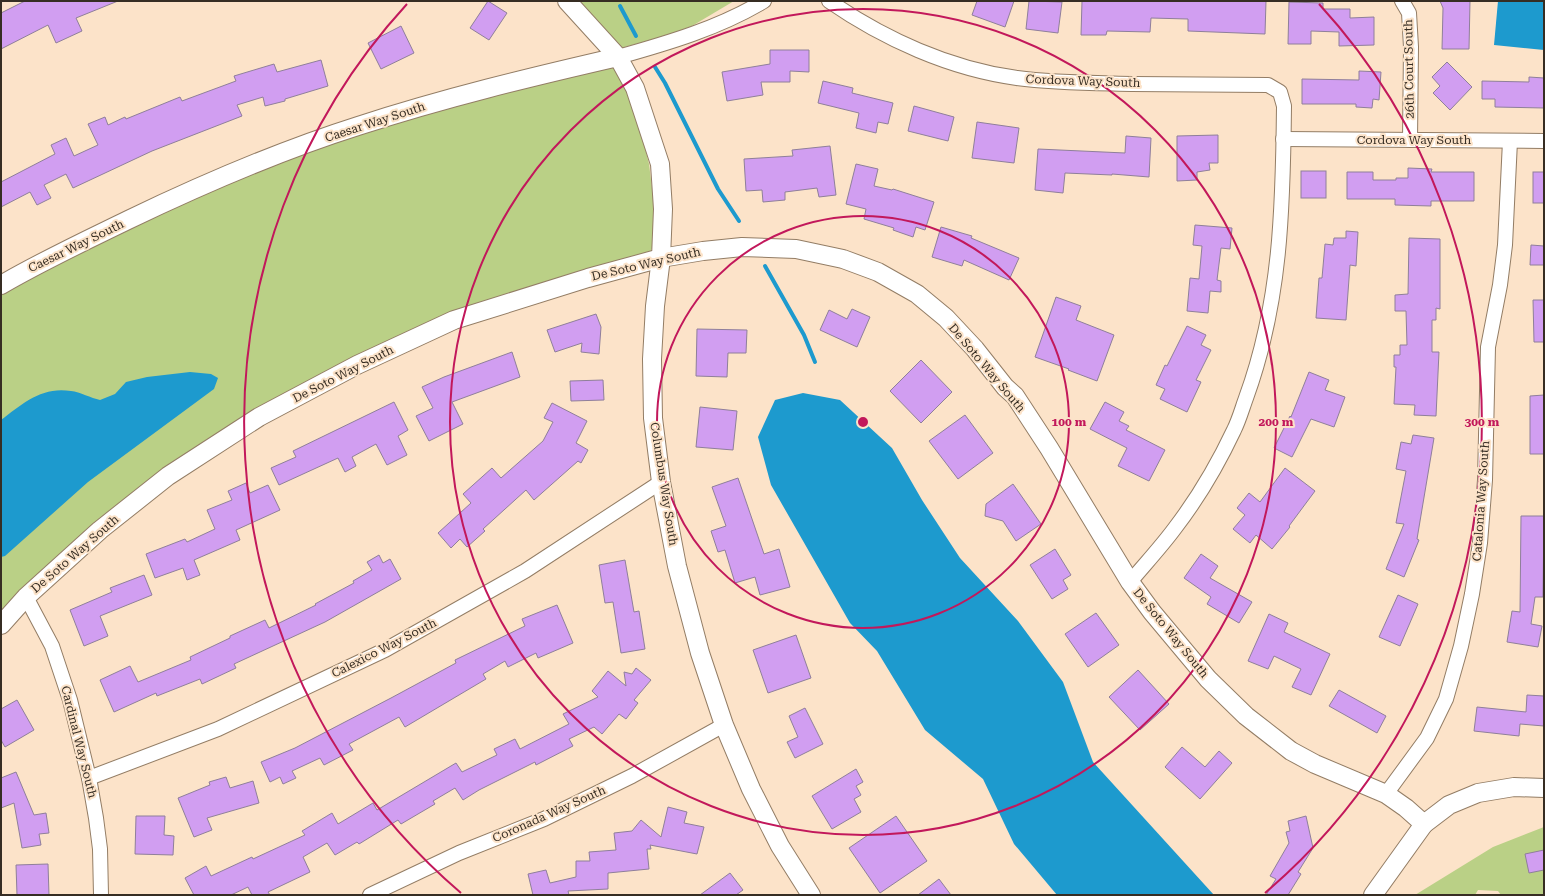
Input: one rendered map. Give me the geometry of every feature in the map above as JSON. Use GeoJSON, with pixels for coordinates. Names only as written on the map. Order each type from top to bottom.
{"type":"FeatureCollection","features":[{"type":"Feature","properties":{"kind":"street","name":"Columbus Way South"},"geometry":{"type":"LineString","coordinates":[[567,1],[618,57],[635,88],[660,164],[663,209],[661,258],[655,306],[652,360],[653,418],[661,482],[677,566],[700,654],[724,725],[751,789],[780,846],[811,895]]}},
{"type":"Feature","properties":{"kind":"street","name":"Caesar Way South"},"geometry":{"type":"LineString","coordinates":[[1,285],[41,262],[191,190],[268,158],[357,126],[439,101],[667,44],[706,29],[764,1]]}},
{"type":"Feature","properties":{"kind":"street","name":"Cordova Way South"},"geometry":{"type":"LineString","coordinates":[[829,1],[853,18],[917,50],[967,67],[1017,78],[1074,83],[1268,85],[1280,92],[1284,106],[1280,242],[1273,296],[1262,345],[1250,385],[1234,429],[1205,483],[1175,528],[1130,582]]}},
{"type":"Feature","properties":{"kind":"street","name":"26th Court South"},"geometry":{"type":"LineString","coordinates":[[1402,1],[1409,13],[1411,47],[1410,140]]}},
{"type":"Feature","properties":{"kind":"street","name":"Cordova Way South"},"geometry":{"type":"LineString","coordinates":[[1283,139],[1544,141]]}},
{"type":"Feature","properties":{"kind":"street","name":"Catalonia Way South"},"geometry":{"type":"LineString","coordinates":[[1386,794],[1427,738],[1446,699],[1472,594],[1480,543],[1485,480],[1488,347],[1500,285],[1505,245],[1510,141]]}},
{"type":"Feature","properties":{"kind":"street","name":"De Soto Way South"},"geometry":{"type":"LineString","coordinates":[[1,625],[26,597],[100,530],[168,476],[273,409],[357,365],[454,320],[588,278],[661,258],[703,251],[742,247],[796,249],[843,259],[878,272],[917,294],[946,318],[975,349],[1005,387],[1015,396],[1049,448],[1130,582],[1152,612],[1208,679],[1246,716],[1292,751],[1315,764],[1386,794],[1406,808],[1424,824]]}},
{"type":"Feature","properties":{"kind":"street","name":"Calexico Way South"},"geometry":{"type":"LineString","coordinates":[[89,778],[218,729],[384,650],[525,571],[661,482]]}},
{"type":"Feature","properties":{"kind":"street","name":"Cardinal Way South"},"geometry":{"type":"LineString","coordinates":[[26,597],[52,646],[70,700],[89,778],[96,818],[100,849],[101,895]]}},
{"type":"Feature","properties":{"kind":"street","name":"Coronada Way South"},"geometry":{"type":"LineString","coordinates":[[370,895],[459,853],[544,818],[632,776],[724,725]]}},
{"type":"Feature","properties":{"kind":"street"},"geometry":{"type":"LineString","coordinates":[[1373,895],[1424,824],[1449,804],[1478,793],[1514,787],[1544,788]]}},
{"type":"Feature","properties":{"kind":"green space"},"geometry":{"type":"Polygon","coordinates":[[[579,1],[734,1],[692,26],[665,36],[621,48],[579,1]]]}},
{"type":"Feature","properties":{"kind":"green space"},"geometry":{"type":"Polygon","coordinates":[[[615,66],[628,89],[637,115],[649,164],[655,212],[653,247],[648,255],[298,386],[252,410],[111,509],[76,540],[1,614],[1,294],[44,269],[194,197],[270,165],[360,134],[441,109],[615,66]]]}},
{"type":"Feature","properties":{"kind":"green space"},"geometry":{"type":"Polygon","coordinates":[[[1544,827],[1544,895],[1501,895],[1498,891],[1478,890],[1475,895],[1415,895],[1493,847],[1544,827]]]}},
{"type":"Feature","properties":{"kind":"water"},"geometry":{"type":"Polygon","coordinates":[[[1498,1],[1544,1],[1544,50],[1494,45],[1498,1]]]}},
{"type":"Feature","properties":{"kind":"water"},"geometry":{"type":"Polygon","coordinates":[[[190,372],[211,374],[218,378],[214,389],[88,482],[5,556],[1,557],[1,420],[25,402],[51,391],[61,390],[74,392],[100,400],[115,394],[126,382],[147,377],[190,372]]]}},
{"type":"Feature","properties":{"kind":"water"},"geometry":{"type":"Polygon","coordinates":[[[803,393],[840,400],[892,448],[922,500],[960,558],[1018,621],[1063,682],[1093,762],[1214,895],[1057,895],[1014,844],[983,779],[925,730],[877,651],[850,623],[771,485],[758,437],[775,400],[803,393]]]}},
{"type":"Feature","properties":{"kind":"building"},"geometry":{"type":"Polygon","coordinates":[[[25,1],[118,1],[76,18],[82,31],[56,43],[48,25],[1,49],[1,13],[25,1]]]}},
{"type":"Feature","properties":{"kind":"building"},"geometry":{"type":"Polygon","coordinates":[[[488,1],[507,13],[489,40],[470,28],[488,1]]]}},
{"type":"Feature","properties":{"kind":"building"},"geometry":{"type":"Polygon","coordinates":[[[977,1],[1014,1],[1005,27],[972,15],[977,1]]]}},
{"type":"Feature","properties":{"kind":"building"},"geometry":{"type":"Polygon","coordinates":[[[1029,1],[1062,2],[1058,33],[1026,29],[1029,1]]]}},
{"type":"Feature","properties":{"kind":"building"},"geometry":{"type":"Polygon","coordinates":[[[1082,1],[1266,1],[1265,34],[1188,31],[1188,19],[1151,18],[1150,32],[1107,31],[1106,35],[1081,35],[1082,1]]]}},
{"type":"Feature","properties":{"kind":"building"},"geometry":{"type":"Polygon","coordinates":[[[1440,1],[1470,1],[1469,49],[1442,49],[1443,8],[1440,1]]]}},
{"type":"Feature","properties":{"kind":"building"},"geometry":{"type":"Polygon","coordinates":[[[1289,2],[1323,3],[1323,9],[1350,9],[1350,18],[1374,17],[1374,45],[1339,46],[1339,32],[1311,31],[1311,44],[1288,44],[1289,2]]]}},
{"type":"Feature","properties":{"kind":"building"},"geometry":{"type":"Polygon","coordinates":[[[401,26],[414,53],[381,69],[368,43],[401,26]]]}},
{"type":"Feature","properties":{"kind":"building"},"geometry":{"type":"Polygon","coordinates":[[[770,50],[809,50],[809,72],[790,71],[790,82],[761,82],[763,95],[727,101],[722,72],[770,64],[770,50]]]}},
{"type":"Feature","properties":{"kind":"building"},"geometry":{"type":"Polygon","coordinates":[[[321,60],[328,86],[285,99],[285,101],[265,106],[263,97],[237,105],[242,116],[152,151],[73,188],[66,174],[44,185],[51,198],[37,205],[30,192],[1,207],[1,182],[55,154],[51,145],[66,138],[74,156],[98,145],[88,124],[105,117],[108,125],[125,117],[126,119],[180,97],[182,101],[236,81],[234,76],[274,64],[277,72],[321,60]]]}},
{"type":"Feature","properties":{"kind":"building"},"geometry":{"type":"Polygon","coordinates":[[[1447,62],[1472,87],[1450,110],[1433,93],[1440,86],[1432,77],[1447,62]]]}},
{"type":"Feature","properties":{"kind":"building"},"geometry":{"type":"Polygon","coordinates":[[[1359,71],[1381,72],[1379,100],[1373,99],[1372,108],[1356,107],[1356,104],[1302,104],[1302,79],[1359,80],[1359,71]]]}},
{"type":"Feature","properties":{"kind":"building"},"geometry":{"type":"Polygon","coordinates":[[[1529,77],[1544,78],[1544,108],[1495,107],[1495,99],[1482,99],[1482,81],[1529,82],[1529,77]]]}},
{"type":"Feature","properties":{"kind":"building"},"geometry":{"type":"Polygon","coordinates":[[[823,81],[853,88],[852,93],[893,103],[888,124],[878,122],[876,133],[856,128],[859,113],[818,103],[823,81]]]}},
{"type":"Feature","properties":{"kind":"building"},"geometry":{"type":"Polygon","coordinates":[[[914,106],[954,117],[948,141],[908,131],[914,106]]]}},
{"type":"Feature","properties":{"kind":"building"},"geometry":{"type":"Polygon","coordinates":[[[977,122],[1019,128],[1014,163],[972,158],[977,122]]]}},
{"type":"Feature","properties":{"kind":"building"},"geometry":{"type":"Polygon","coordinates":[[[1218,135],[1218,163],[1209,163],[1210,170],[1197,172],[1197,180],[1177,181],[1177,136],[1218,135]]]}},
{"type":"Feature","properties":{"kind":"building"},"geometry":{"type":"Polygon","coordinates":[[[1126,136],[1151,138],[1149,177],[1112,174],[1065,173],[1063,193],[1035,190],[1038,149],[1125,153],[1126,136]]]}},
{"type":"Feature","properties":{"kind":"building"},"geometry":{"type":"Polygon","coordinates":[[[830,146],[836,195],[819,197],[817,188],[785,192],[785,200],[763,202],[762,190],[746,191],[744,159],[793,156],[792,150],[830,146]]]}},
{"type":"Feature","properties":{"kind":"building"},"geometry":{"type":"Polygon","coordinates":[[[856,164],[878,169],[874,186],[893,189],[934,202],[925,230],[916,227],[913,237],[893,230],[894,228],[864,219],[866,209],[846,204],[856,164]]]}},
{"type":"Feature","properties":{"kind":"building"},"geometry":{"type":"Polygon","coordinates":[[[1408,168],[1432,169],[1431,172],[1474,172],[1474,201],[1431,201],[1431,206],[1395,205],[1395,199],[1347,199],[1347,172],[1373,172],[1373,180],[1396,180],[1396,178],[1408,178],[1408,168]]]}},
{"type":"Feature","properties":{"kind":"building"},"geometry":{"type":"Polygon","coordinates":[[[1301,171],[1326,171],[1326,198],[1301,198],[1301,171]]]}},
{"type":"Feature","properties":{"kind":"building"},"geometry":{"type":"Polygon","coordinates":[[[1533,172],[1544,172],[1544,203],[1533,203],[1533,172]]]}},
{"type":"Feature","properties":{"kind":"building"},"geometry":{"type":"Polygon","coordinates":[[[1195,225],[1232,228],[1230,249],[1221,248],[1217,280],[1221,281],[1221,292],[1210,291],[1208,313],[1187,311],[1190,278],[1199,279],[1202,246],[1193,245],[1195,225]]]}},
{"type":"Feature","properties":{"kind":"building"},"geometry":{"type":"Polygon","coordinates":[[[941,227],[972,236],[971,238],[1019,258],[1009,280],[964,260],[962,266],[932,257],[941,227]]]}},
{"type":"Feature","properties":{"kind":"building"},"geometry":{"type":"Polygon","coordinates":[[[1346,231],[1358,232],[1356,266],[1350,265],[1346,320],[1316,318],[1319,278],[1322,278],[1325,244],[1333,245],[1334,238],[1346,238],[1346,231]]]}},
{"type":"Feature","properties":{"kind":"building"},"geometry":{"type":"Polygon","coordinates":[[[1409,238],[1440,239],[1440,309],[1436,308],[1436,320],[1432,320],[1432,352],[1439,352],[1436,416],[1414,415],[1415,405],[1394,404],[1396,367],[1394,367],[1394,355],[1400,355],[1400,345],[1407,345],[1406,311],[1395,311],[1395,295],[1408,294],[1409,238]]]}},
{"type":"Feature","properties":{"kind":"building"},"geometry":{"type":"Polygon","coordinates":[[[1531,245],[1544,246],[1544,265],[1530,265],[1531,245]]]}},
{"type":"Feature","properties":{"kind":"building"},"geometry":{"type":"Polygon","coordinates":[[[1056,297],[1081,306],[1076,320],[1114,335],[1097,381],[1035,357],[1056,297]]]}},
{"type":"Feature","properties":{"kind":"building"},"geometry":{"type":"Polygon","coordinates":[[[1533,300],[1544,300],[1544,342],[1534,342],[1533,300]]]}},
{"type":"Feature","properties":{"kind":"building"},"geometry":{"type":"Polygon","coordinates":[[[852,309],[870,317],[857,347],[820,330],[829,310],[847,319],[852,309]]]}},
{"type":"Feature","properties":{"kind":"building"},"geometry":{"type":"Polygon","coordinates":[[[596,314],[601,327],[599,354],[581,352],[582,343],[555,352],[547,330],[596,314]]]}},
{"type":"Feature","properties":{"kind":"building"},"geometry":{"type":"Polygon","coordinates":[[[1187,326],[1206,335],[1201,345],[1211,350],[1196,380],[1201,382],[1187,412],[1160,399],[1165,389],[1156,385],[1165,365],[1167,366],[1187,326]]]}},
{"type":"Feature","properties":{"kind":"building"},"geometry":{"type":"Polygon","coordinates":[[[697,329],[747,330],[746,353],[728,353],[727,377],[696,376],[697,329]]]}},
{"type":"Feature","properties":{"kind":"building"},"geometry":{"type":"Polygon","coordinates":[[[512,352],[520,377],[452,402],[463,424],[429,441],[416,416],[433,408],[422,387],[444,377],[512,352]]]}},
{"type":"Feature","properties":{"kind":"building"},"geometry":{"type":"Polygon","coordinates":[[[921,360],[952,392],[921,423],[890,391],[921,360]]]}},
{"type":"Feature","properties":{"kind":"building"},"geometry":{"type":"Polygon","coordinates":[[[1309,372],[1329,380],[1325,390],[1345,397],[1334,427],[1311,419],[1292,457],[1274,448],[1290,416],[1291,417],[1309,372]]]}},
{"type":"Feature","properties":{"kind":"building"},"geometry":{"type":"Polygon","coordinates":[[[603,380],[604,400],[571,401],[570,381],[603,380]]]}},
{"type":"Feature","properties":{"kind":"building"},"geometry":{"type":"Polygon","coordinates":[[[1544,395],[1544,454],[1530,454],[1530,396],[1544,395]]]}},
{"type":"Feature","properties":{"kind":"building"},"geometry":{"type":"Polygon","coordinates":[[[394,402],[408,430],[398,436],[407,455],[387,465],[376,444],[352,457],[356,466],[345,472],[338,458],[279,485],[271,468],[296,457],[293,451],[394,402]]]}},
{"type":"Feature","properties":{"kind":"building"},"geometry":{"type":"Polygon","coordinates":[[[1105,402],[1124,412],[1119,421],[1129,426],[1126,430],[1165,450],[1149,481],[1118,466],[1127,448],[1090,429],[1105,402]]]}},
{"type":"Feature","properties":{"kind":"building"},"geometry":{"type":"Polygon","coordinates":[[[552,403],[587,421],[576,443],[588,450],[581,463],[578,461],[534,500],[526,490],[483,529],[485,531],[467,547],[460,539],[451,548],[438,533],[471,503],[463,494],[492,468],[501,478],[543,441],[553,422],[544,418],[552,403]]]}},
{"type":"Feature","properties":{"kind":"building"},"geometry":{"type":"Polygon","coordinates":[[[700,407],[737,411],[733,450],[696,447],[700,407]]]}},
{"type":"Feature","properties":{"kind":"building"},"geometry":{"type":"Polygon","coordinates":[[[965,415],[993,453],[958,479],[929,441],[965,415]]]}},
{"type":"Feature","properties":{"kind":"building"},"geometry":{"type":"Polygon","coordinates":[[[1413,435],[1434,438],[1417,539],[1419,540],[1404,577],[1386,569],[1404,524],[1396,523],[1406,471],[1396,469],[1401,442],[1411,444],[1413,435]]]}},
{"type":"Feature","properties":{"kind":"building"},"geometry":{"type":"Polygon","coordinates":[[[1285,468],[1315,491],[1289,526],[1290,527],[1272,549],[1256,535],[1250,543],[1233,529],[1245,515],[1237,508],[1249,493],[1260,502],[1285,468]]]}},
{"type":"Feature","properties":{"kind":"building"},"geometry":{"type":"Polygon","coordinates":[[[738,478],[764,554],[779,549],[790,587],[760,595],[755,577],[735,583],[725,550],[718,552],[711,531],[726,526],[712,487],[738,478]]]}},
{"type":"Feature","properties":{"kind":"building"},"geometry":{"type":"Polygon","coordinates":[[[246,483],[250,493],[268,485],[280,510],[236,530],[240,540],[194,560],[200,575],[187,580],[183,568],[155,578],[146,554],[185,539],[187,542],[215,529],[207,510],[232,500],[228,491],[246,483]]]}},
{"type":"Feature","properties":{"kind":"building"},"geometry":{"type":"Polygon","coordinates":[[[1013,484],[1041,524],[1016,541],[1003,521],[985,516],[986,504],[1013,484]]]}},
{"type":"Feature","properties":{"kind":"building"},"geometry":{"type":"Polygon","coordinates":[[[1521,516],[1544,516],[1543,597],[1535,597],[1531,624],[1542,626],[1538,647],[1507,642],[1512,611],[1520,612],[1521,516]]]}},
{"type":"Feature","properties":{"kind":"building"},"geometry":{"type":"Polygon","coordinates":[[[1055,549],[1071,575],[1063,580],[1068,589],[1052,599],[1030,565],[1055,549]]]}},
{"type":"Feature","properties":{"kind":"building"},"geometry":{"type":"Polygon","coordinates":[[[1201,554],[1218,566],[1210,578],[1252,602],[1239,623],[1207,604],[1211,597],[1184,578],[1201,554]]]}},
{"type":"Feature","properties":{"kind":"building"},"geometry":{"type":"Polygon","coordinates":[[[379,555],[383,563],[390,559],[401,579],[325,622],[234,664],[236,668],[202,684],[200,679],[157,696],[156,693],[114,712],[100,680],[130,666],[138,682],[191,660],[190,657],[265,620],[269,628],[316,605],[315,604],[354,583],[353,581],[372,570],[367,562],[379,555]]]}},
{"type":"Feature","properties":{"kind":"building"},"geometry":{"type":"Polygon","coordinates":[[[625,560],[634,612],[639,611],[645,649],[621,653],[613,602],[605,603],[599,565],[625,560]]]}},
{"type":"Feature","properties":{"kind":"building"},"geometry":{"type":"Polygon","coordinates":[[[144,575],[152,595],[100,616],[108,636],[84,646],[70,610],[112,592],[110,588],[144,575]]]}},
{"type":"Feature","properties":{"kind":"building"},"geometry":{"type":"Polygon","coordinates":[[[1398,595],[1418,604],[1400,646],[1379,637],[1398,595]]]}},
{"type":"Feature","properties":{"kind":"building"},"geometry":{"type":"Polygon","coordinates":[[[557,605],[573,643],[538,658],[536,653],[508,667],[505,661],[483,674],[486,679],[405,727],[399,717],[349,744],[353,750],[324,765],[320,758],[292,771],[296,778],[283,784],[280,777],[270,782],[261,762],[295,748],[391,698],[456,663],[455,660],[525,626],[522,619],[557,605]]]}},
{"type":"Feature","properties":{"kind":"building"},"geometry":{"type":"Polygon","coordinates":[[[1096,613],[1119,645],[1088,667],[1065,634],[1096,613]]]}},
{"type":"Feature","properties":{"kind":"building"},"geometry":{"type":"Polygon","coordinates":[[[1269,614],[1288,623],[1284,632],[1330,654],[1311,695],[1292,687],[1301,669],[1274,656],[1268,669],[1248,661],[1269,614]]]}},
{"type":"Feature","properties":{"kind":"building"},"geometry":{"type":"Polygon","coordinates":[[[796,635],[811,678],[768,693],[753,650],[796,635]]]}},
{"type":"Feature","properties":{"kind":"building"},"geometry":{"type":"Polygon","coordinates":[[[636,668],[651,680],[634,700],[638,703],[626,719],[619,714],[602,734],[594,727],[569,739],[573,746],[536,765],[535,762],[479,790],[463,800],[455,788],[433,801],[435,804],[401,824],[398,820],[359,844],[357,842],[335,855],[327,843],[303,857],[310,872],[268,892],[270,895],[252,895],[248,887],[231,895],[194,895],[185,878],[206,866],[211,876],[252,857],[253,859],[305,835],[302,831],[332,813],[338,824],[373,803],[377,810],[456,763],[462,772],[497,755],[494,749],[515,739],[520,749],[569,724],[563,714],[598,697],[592,691],[608,671],[626,686],[624,672],[632,674],[636,668]]]}},
{"type":"Feature","properties":{"kind":"building"},"geometry":{"type":"Polygon","coordinates":[[[1138,670],[1169,704],[1140,730],[1109,697],[1138,670]]]}},
{"type":"Feature","properties":{"kind":"building"},"geometry":{"type":"Polygon","coordinates":[[[1339,690],[1386,716],[1377,733],[1329,706],[1339,690]]]}},
{"type":"Feature","properties":{"kind":"building"},"geometry":{"type":"Polygon","coordinates":[[[1527,695],[1544,696],[1544,726],[1520,724],[1519,736],[1474,731],[1477,707],[1526,712],[1527,695]]]}},
{"type":"Feature","properties":{"kind":"building"},"geometry":{"type":"Polygon","coordinates":[[[17,700],[34,730],[5,747],[1,740],[1,709],[17,700]]]}},
{"type":"Feature","properties":{"kind":"building"},"geometry":{"type":"Polygon","coordinates":[[[805,708],[823,744],[795,758],[787,742],[798,737],[789,716],[805,708]]]}},
{"type":"Feature","properties":{"kind":"building"},"geometry":{"type":"Polygon","coordinates":[[[1182,747],[1205,767],[1219,751],[1232,763],[1200,799],[1165,767],[1182,747]]]}},
{"type":"Feature","properties":{"kind":"building"},"geometry":{"type":"Polygon","coordinates":[[[856,769],[863,782],[856,786],[861,795],[854,799],[861,812],[832,829],[812,796],[856,769]]]}},
{"type":"Feature","properties":{"kind":"building"},"geometry":{"type":"Polygon","coordinates":[[[16,772],[34,815],[46,813],[49,833],[39,834],[41,845],[22,848],[14,803],[1,808],[1,778],[16,772]]]}},
{"type":"Feature","properties":{"kind":"building"},"geometry":{"type":"Polygon","coordinates":[[[226,777],[230,788],[253,781],[259,803],[207,818],[212,830],[194,837],[178,798],[210,785],[209,782],[226,777]]]}},
{"type":"Feature","properties":{"kind":"building"},"geometry":{"type":"Polygon","coordinates":[[[668,807],[687,812],[684,823],[704,827],[697,854],[650,845],[651,849],[647,849],[649,869],[608,873],[608,889],[568,891],[569,895],[533,895],[528,874],[546,870],[550,883],[576,877],[576,861],[590,861],[589,852],[616,850],[614,833],[632,831],[641,820],[661,837],[668,807]]]}},
{"type":"Feature","properties":{"kind":"building"},"geometry":{"type":"Polygon","coordinates":[[[136,816],[165,816],[164,835],[174,836],[173,855],[135,854],[136,816]]]}},
{"type":"Feature","properties":{"kind":"building"},"geometry":{"type":"Polygon","coordinates":[[[896,816],[927,861],[880,893],[849,848],[896,816]]]}},
{"type":"Feature","properties":{"kind":"building"},"geometry":{"type":"Polygon","coordinates":[[[1306,816],[1313,848],[1298,872],[1301,874],[1288,895],[1266,895],[1276,879],[1270,876],[1289,843],[1286,832],[1290,831],[1288,821],[1306,816]]]}},
{"type":"Feature","properties":{"kind":"building"},"geometry":{"type":"Polygon","coordinates":[[[1544,850],[1544,870],[1529,873],[1525,854],[1544,850]]]}},
{"type":"Feature","properties":{"kind":"building"},"geometry":{"type":"Polygon","coordinates":[[[48,864],[49,895],[17,895],[16,865],[48,864]]]}},
{"type":"Feature","properties":{"kind":"building"},"geometry":{"type":"Polygon","coordinates":[[[730,873],[743,890],[736,895],[700,895],[730,873]]]}},
{"type":"Feature","properties":{"kind":"building"},"geometry":{"type":"Polygon","coordinates":[[[939,879],[951,895],[918,895],[939,879]]]}},
{"type":"Feature","properties":{"kind":"waterway"},"geometry":{"type":"LineString","coordinates":[[620,6],[636,36]]}},
{"type":"Feature","properties":{"kind":"waterway"},"geometry":{"type":"LineString","coordinates":[[655,67],[665,83],[718,189],[739,221]]}},
{"type":"Feature","properties":{"kind":"waterway"},"geometry":{"type":"LineString","coordinates":[[765,266],[804,335],[815,362]]}}]}
